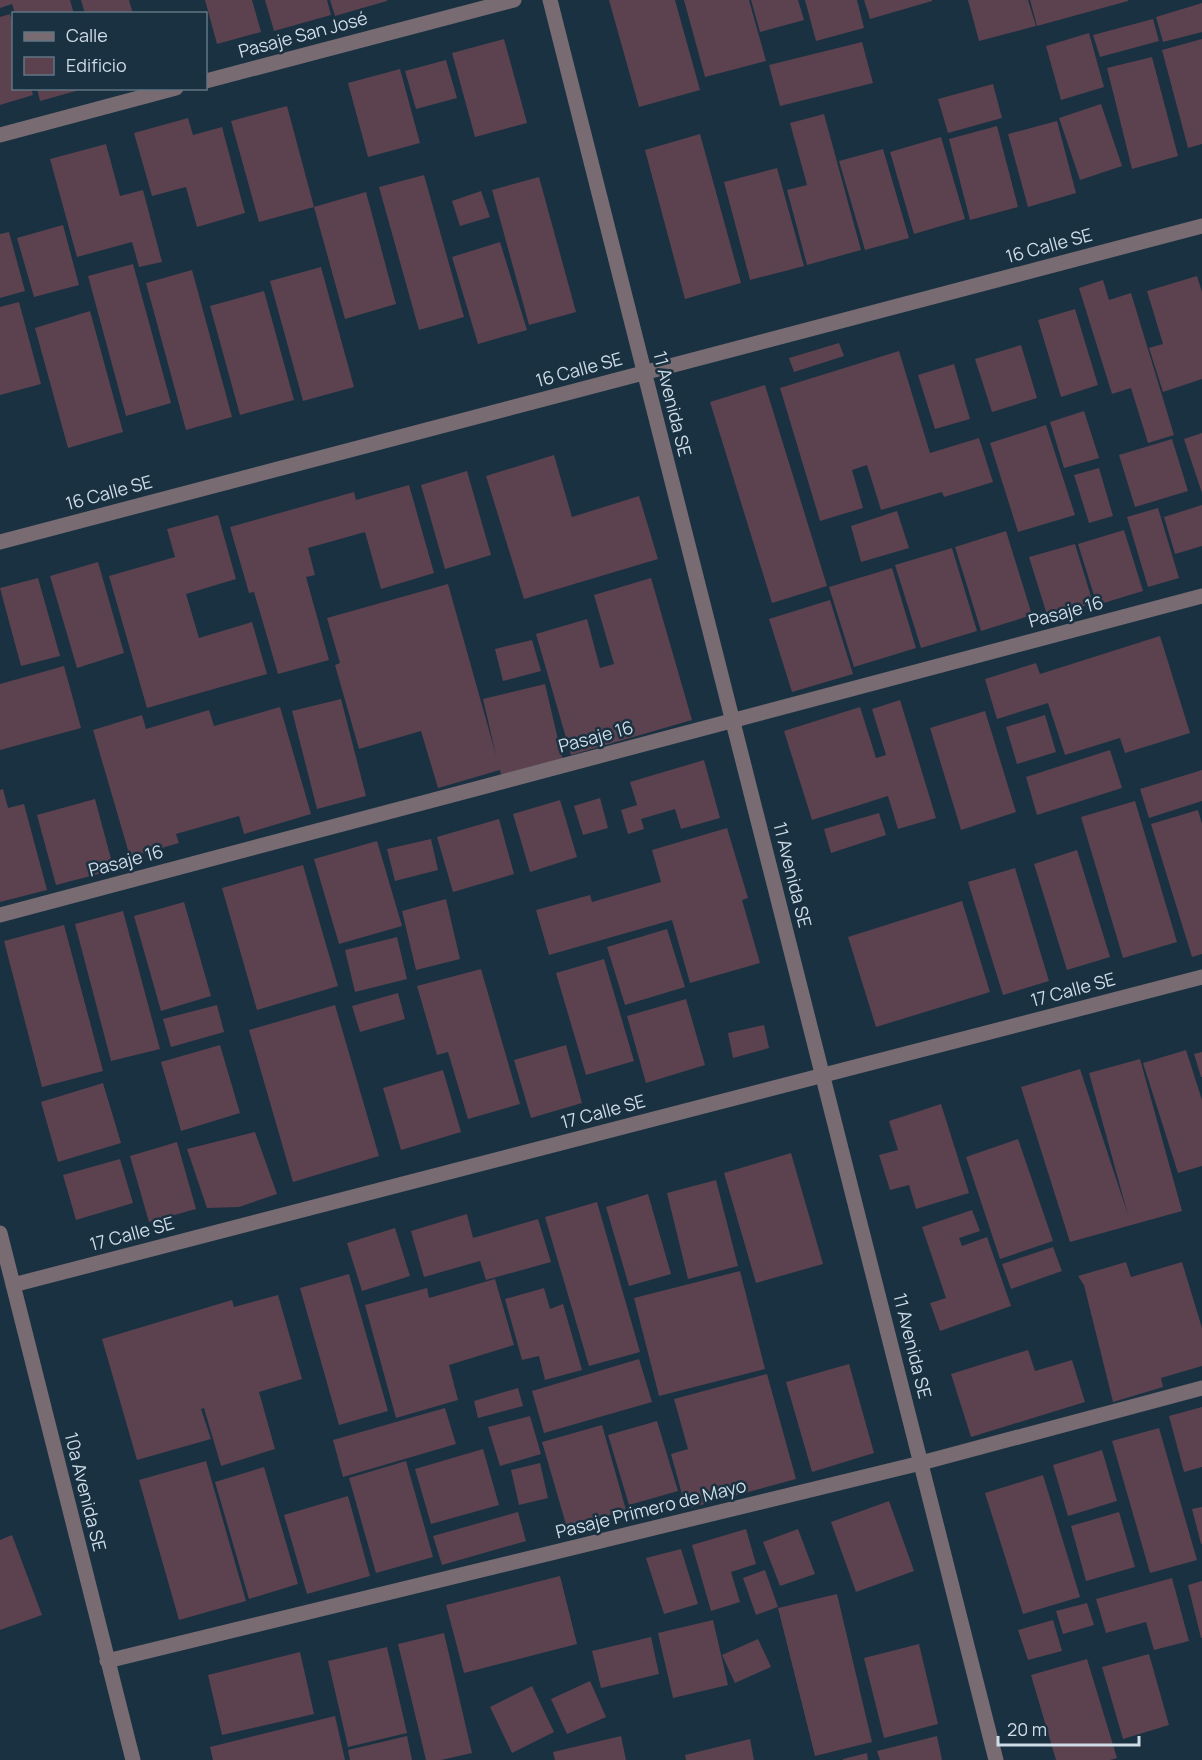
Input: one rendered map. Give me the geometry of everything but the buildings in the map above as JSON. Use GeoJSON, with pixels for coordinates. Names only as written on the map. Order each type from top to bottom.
{"type":"FeatureCollection","features":[{"type":"Feature","properties":{"kind":"street","name":"Pasaje San José"},"geometry":{"type":"LineString","coordinates":[[207,81],[514,0]]}},
{"type":"Feature","properties":{"kind":"street","name":"11 Avenida SE"},"geometry":{"type":"LineString","coordinates":[[550,0],[996,1760]]}},
{"type":"Feature","properties":{"kind":"street"},"geometry":{"type":"LineString","coordinates":[[0,135],[169,90]]}},
{"type":"Feature","properties":{"kind":"street","name":"16 Calle SE"},"geometry":{"type":"LineString","coordinates":[[0,542],[1202,226]]}},
{"type":"Feature","properties":{"kind":"street","name":"Pasaje 16"},"geometry":{"type":"LineString","coordinates":[[0,915],[1202,596]]}},
{"type":"Feature","properties":{"kind":"street","name":"17 Calle SE"},"geometry":{"type":"LineString","coordinates":[[13,1286],[1202,977]]}},
{"type":"Feature","properties":{"kind":"street","name":"10a Avenida SE"},"geometry":{"type":"LineString","coordinates":[[0,1233],[133,1760]]}},
{"type":"Feature","properties":{"kind":"street","name":"Pasaje Primero de Mayo"},"geometry":{"type":"LineString","coordinates":[[107,1661],[921,1463],[1202,1388]]}}]}
